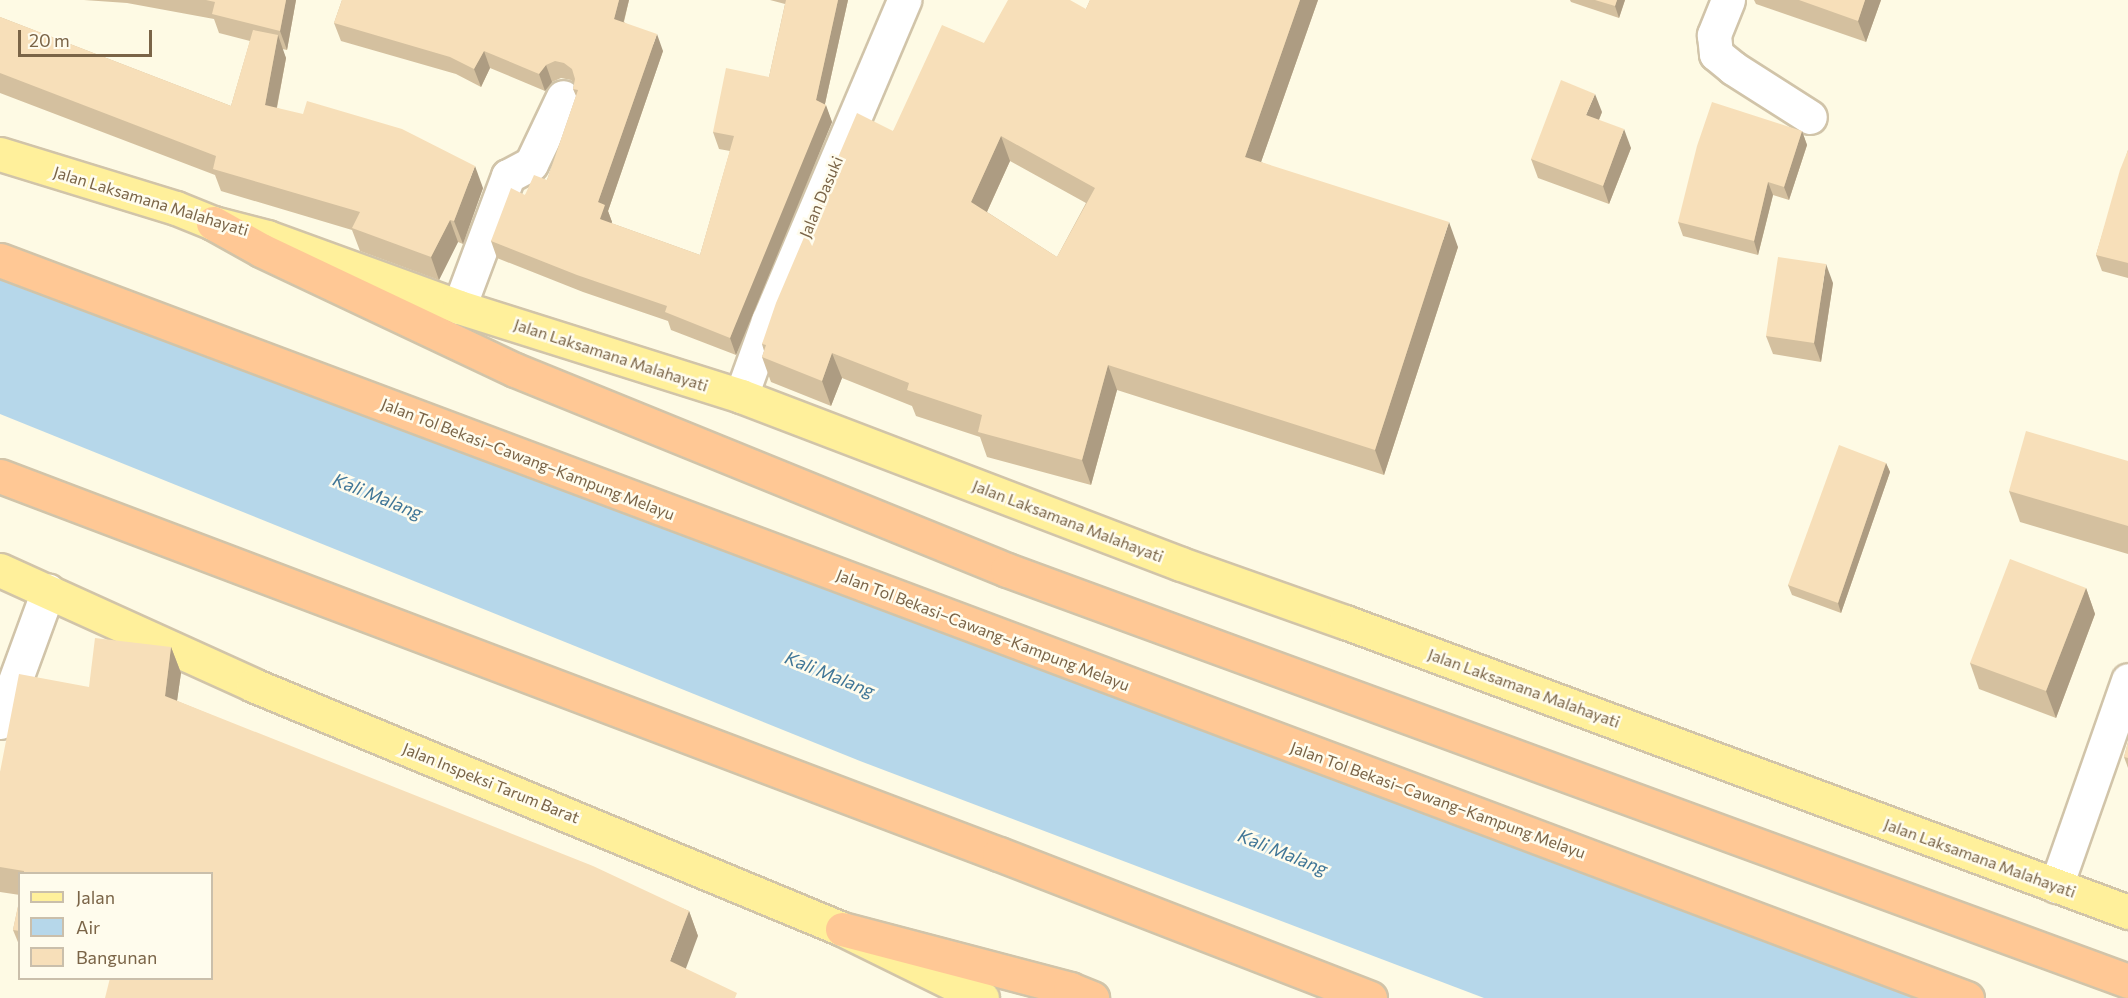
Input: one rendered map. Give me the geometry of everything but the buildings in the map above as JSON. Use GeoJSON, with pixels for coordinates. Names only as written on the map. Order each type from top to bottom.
{"type":"FeatureCollection","features":[{"type":"Feature","properties":{"kind":"highway"},"geometry":{"type":"LineString","coordinates":[[213,223],[261,250],[514,370],[1007,570],[2128,981]]}},
{"type":"Feature","properties":{"kind":"highway","name":"Jalan Tol Bekasi–Cawang–Kampung Melayu"},"geometry":{"type":"LineString","coordinates":[[0,260],[1967,998]]}},
{"type":"Feature","properties":{"kind":"highway"},"geometry":{"type":"LineString","coordinates":[[0,476],[999,854],[1370,998]]}},
{"type":"Feature","properties":{"kind":"highway"},"geometry":{"type":"LineString","coordinates":[[842,929],[1070,989],[1092,998]]}},
{"type":"Feature","properties":{"kind":"main road","name":"Jalan Laksamana Malahayati"},"geometry":{"type":"LineString","coordinates":[[0,154],[176,208],[213,223],[267,237],[459,307],[741,396],[1180,564],[1356,626],[2128,912]]}},
{"type":"Feature","properties":{"kind":"main road","name":"Jalan Inspeksi Tarum Barat"},"geometry":{"type":"LineString","coordinates":[[0,570],[253,686],[842,929],[932,986],[982,998]]}},
{"type":"Feature","properties":{"kind":"street","name":"Jalan Dasuki"},"geometry":{"type":"LineString","coordinates":[[741,396],[768,321],[904,0]]}},
{"type":"Feature","properties":{"kind":"street"},"geometry":{"type":"LineString","coordinates":[[1728,0],[1714,35],[1716,54],[1733,68],[1810,117]]}},
{"type":"Feature","properties":{"kind":"street"},"geometry":{"type":"LineString","coordinates":[[459,307],[508,176],[531,165],[563,97]]}},
{"type":"Feature","properties":{"kind":"street"},"geometry":{"type":"LineString","coordinates":[[0,722],[48,591]]}},
{"type":"Feature","properties":{"kind":"street"},"geometry":{"type":"LineString","coordinates":[[2056,886],[2128,680]]}},
{"type":"Feature","properties":{"kind":"water","name":"Kali Malang"},"geometry":{"type":"Polygon","coordinates":[[[0,260],[1967,998],[1484,998],[860,761],[0,414],[0,260]]]}}]}
